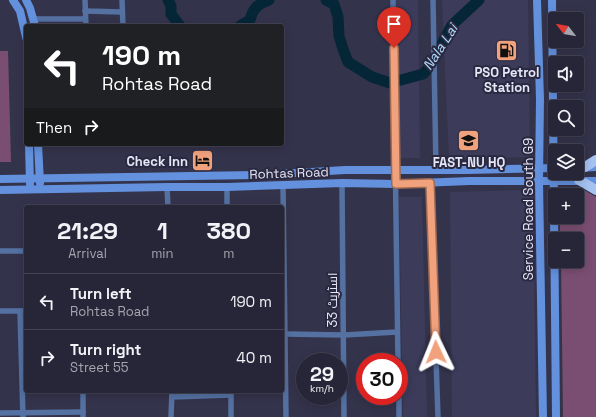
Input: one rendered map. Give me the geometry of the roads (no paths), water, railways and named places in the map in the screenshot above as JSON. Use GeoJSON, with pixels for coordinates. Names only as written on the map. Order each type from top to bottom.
{"type":"FeatureCollection","features":[{"type":"Feature","properties":{"kind":"highway"},"geometry":{"type":"LineString","coordinates":[[584,166],[596,160]]}},
{"type":"Feature","properties":{"kind":"highway"},"geometry":{"type":"LineString","coordinates":[[579,180],[596,190]]}},
{"type":"Feature","properties":{"kind":"main road"},"geometry":{"type":"LineString","coordinates":[[13,0],[20,11],[24,28]]}},
{"type":"Feature","properties":{"kind":"main road"},"geometry":{"type":"LineString","coordinates":[[26,0],[35,23]]}},
{"type":"Feature","properties":{"kind":"main road","name":"Service Road South G9"},"geometry":{"type":"LineString","coordinates":[[537,0],[540,99],[539,181],[543,417]]}},
{"type":"Feature","properties":{"kind":"main road","name":"Service Road South G9"},"geometry":{"type":"LineString","coordinates":[[552,0],[553,144]]}},
{"type":"Feature","properties":{"kind":"main road"},"geometry":{"type":"LineString","coordinates":[[553,139],[555,144]]}},
{"type":"Feature","properties":{"kind":"main road"},"geometry":{"type":"LineString","coordinates":[[29,146],[30,188]]}},
{"type":"Feature","properties":{"kind":"main road"},"geometry":{"type":"LineString","coordinates":[[38,146],[40,188]]}},
{"type":"Feature","properties":{"kind":"main road"},"geometry":{"type":"LineString","coordinates":[[584,168],[596,167]]}},
{"type":"Feature","properties":{"kind":"main road","name":"Rohtas Road"},"geometry":{"type":"LineString","coordinates":[[0,179],[262,175],[345,170],[470,170],[548,168]]}},
{"type":"Feature","properties":{"kind":"main road"},"geometry":{"type":"LineString","coordinates":[[469,181],[470,170]]}},
{"type":"Feature","properties":{"kind":"main road","name":"Rohtas Road"},"geometry":{"type":"LineString","coordinates":[[0,190],[30,188],[167,186],[227,187],[342,183],[396,184],[469,181],[596,181]]}},
{"type":"Feature","properties":{"kind":"main road","name":"Service Road South G9"},"geometry":{"type":"LineString","coordinates":[[554,181],[556,417]]}},
{"type":"Feature","properties":{"kind":"street"},"geometry":{"type":"LineString","coordinates":[[85,0],[86,24]]}},
{"type":"Feature","properties":{"kind":"street"},"geometry":{"type":"LineString","coordinates":[[122,0],[123,24]]}},
{"type":"Feature","properties":{"kind":"street"},"geometry":{"type":"LineString","coordinates":[[393,0],[398,353]]}},
{"type":"Feature","properties":{"kind":"street"},"geometry":{"type":"LineString","coordinates":[[433,0],[436,170]]}},
{"type":"Feature","properties":{"kind":"street"},"geometry":{"type":"LineString","coordinates":[[85,11],[122,12]]}},
{"type":"Feature","properties":{"kind":"street"},"geometry":{"type":"LineString","coordinates":[[35,23],[85,19]]}},
{"type":"Feature","properties":{"kind":"street","name":"اسٹریٹ 33"},"geometry":{"type":"LineString","coordinates":[[342,183],[344,417]]}},
{"type":"Feature","properties":{"kind":"street"},"geometry":{"type":"LineString","coordinates":[[430,183],[438,417]]}},
{"type":"Feature","properties":{"kind":"street"},"geometry":{"type":"LineString","coordinates":[[283,185],[283,205]]}},
{"type":"Feature","properties":{"kind":"street"},"geometry":{"type":"LineString","coordinates":[[167,186],[168,205]]}},
{"type":"Feature","properties":{"kind":"street"},"geometry":{"type":"LineString","coordinates":[[227,187],[227,205]]}},
{"type":"Feature","properties":{"kind":"street"},"geometry":{"type":"LineString","coordinates":[[0,251],[24,251]]}},
{"type":"Feature","properties":{"kind":"street"},"geometry":{"type":"LineString","coordinates":[[0,311],[23,311],[23,415]]}},
{"type":"Feature","properties":{"kind":"street"},"geometry":{"type":"LineString","coordinates":[[284,312],[284,387],[286,417]]}},
{"type":"Feature","properties":{"kind":"street"},"geometry":{"type":"LineString","coordinates":[[285,334],[344,335],[398,332]]}},
{"type":"Feature","properties":{"kind":"street"},"geometry":{"type":"LineString","coordinates":[[0,412],[23,415],[83,415],[82,393]]}},
{"type":"Feature","properties":{"kind":"street"},"geometry":{"type":"LineString","coordinates":[[171,417],[172,394],[231,393],[231,417]]}},
{"type":"Feature","properties":{"kind":"street"},"geometry":{"type":"LineString","coordinates":[[399,405],[399,417]]}},
{"type":"Feature","properties":{"kind":"waterway","name":"Nala Lai"},"geometry":{"type":"LineString","coordinates":[[168,0],[171,6],[171,14],[178,24]]}},
{"type":"Feature","properties":{"kind":"waterway","name":"Nala Lai"},"geometry":{"type":"LineString","coordinates":[[243,24],[250,20],[256,7],[269,0]]}},
{"type":"Feature","properties":{"kind":"waterway","name":"Nala Lai"},"geometry":{"type":"LineString","coordinates":[[326,0],[334,4],[338,17],[339,36],[348,62],[372,77],[390,83],[423,74],[429,68],[452,25],[479,0]]}},
{"type":"Feature","properties":{"kind":"place","name":"PSO Petrol Station"},"geometry":{"type":"Point","coordinates":[507,50]}},
{"type":"Feature","properties":{"kind":"place","name":"FAST-NU HQ"},"geometry":{"type":"Point","coordinates":[469,140]}},
{"type":"Feature","properties":{"kind":"place","name":"Check Inn"},"geometry":{"type":"Point","coordinates":[203,161]}}]}
